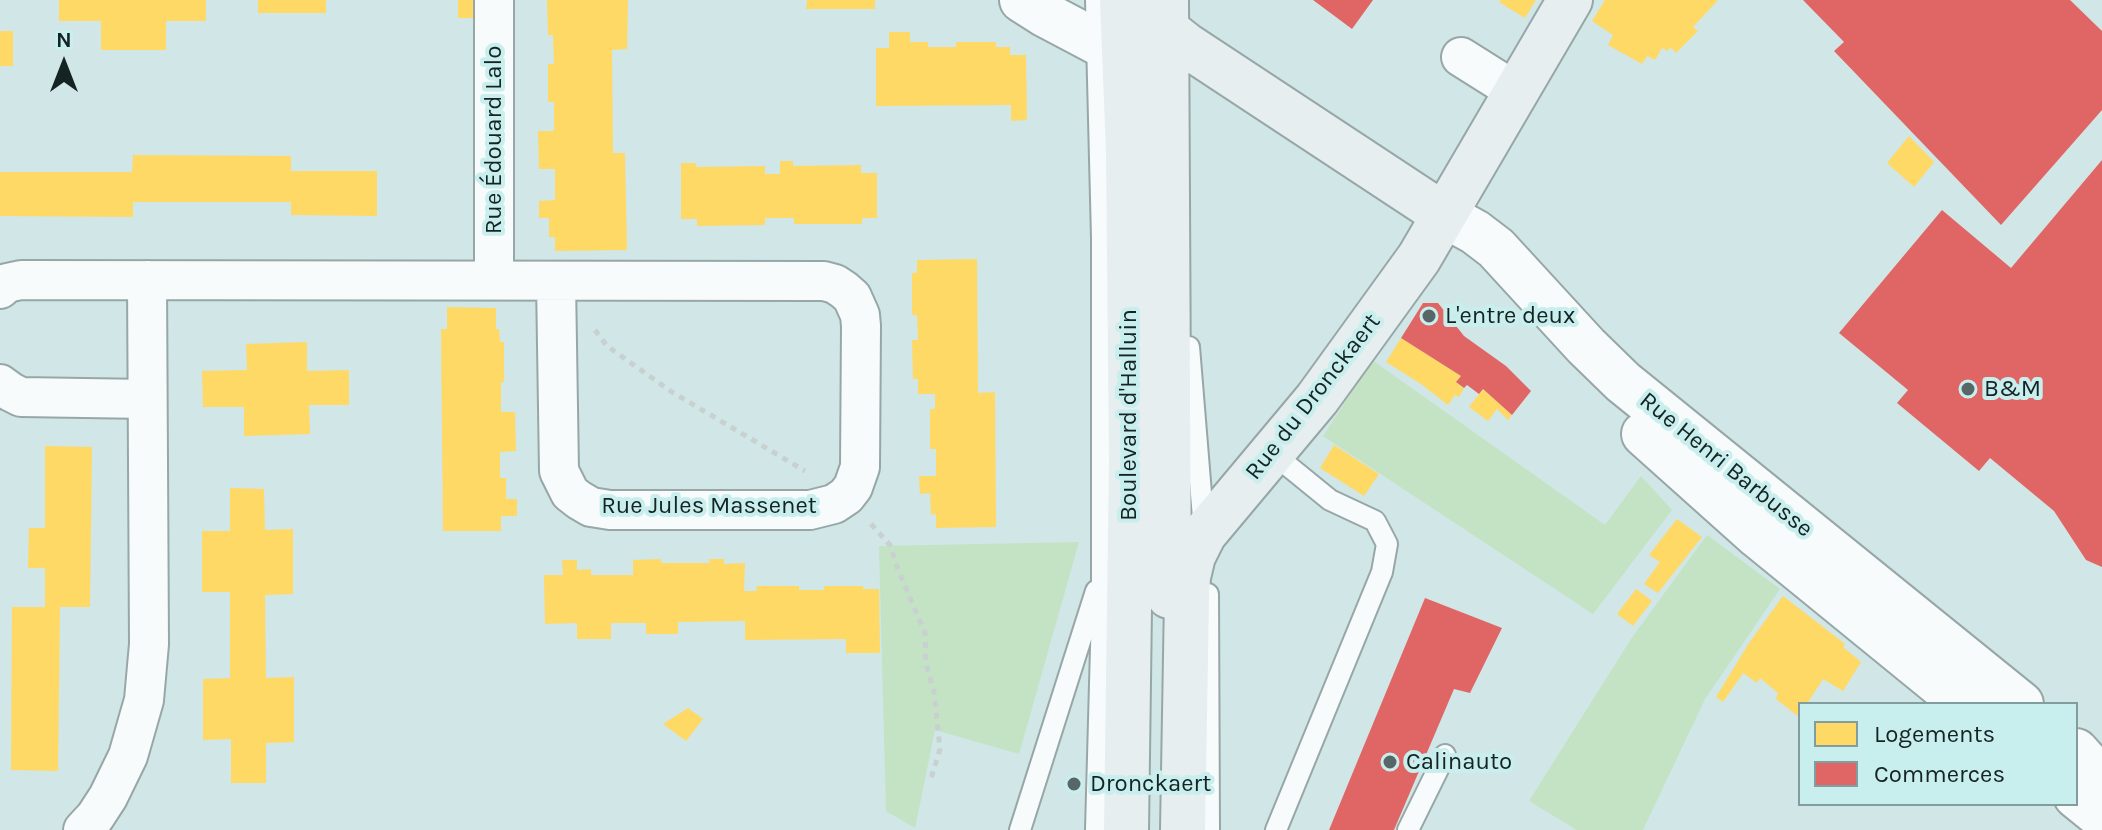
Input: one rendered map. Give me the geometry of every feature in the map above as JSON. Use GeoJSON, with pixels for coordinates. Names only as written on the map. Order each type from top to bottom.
{"type":"FeatureCollection","features":[{"type":"Feature","properties":{"kind":"main road","name":"Boulevard d'Halluin"},"geometry":{"type":"LineString","coordinates":[[1122,0],[1106,29],[1128,152],[1131,459],[1126,830]]}},
{"type":"Feature","properties":{"kind":"main road","name":"Rue du Dronckaert"},"geometry":{"type":"LineString","coordinates":[[1183,830],[1188,577],[1193,556],[1204,534],[1317,399],[1419,258],[1570,0]]}},
{"type":"Feature","properties":{"kind":"main road","name":"Boulevard d'Halluin"},"geometry":{"type":"LineString","coordinates":[[1169,830],[1176,19]]}},
{"type":"Feature","properties":{"kind":"main road","name":"Rue Henri Barbusse"},"geometry":{"type":"LineString","coordinates":[[1176,19],[1240,79],[1444,215]]}},
{"type":"Feature","properties":{"kind":"street","name":"Rue Édouard Lalo"},"geometry":{"type":"LineString","coordinates":[[494,0],[494,280]]}},
{"type":"Feature","properties":{"kind":"street"},"geometry":{"type":"LineString","coordinates":[[1022,0],[1044,14],[1106,29],[1147,45],[1159,40],[1176,19]]}},
{"type":"Feature","properties":{"kind":"street","name":"Rue Henri Barbusse"},"geometry":{"type":"LineString","coordinates":[[1122,0],[1176,19]]}},
{"type":"Feature","properties":{"kind":"street"},"geometry":{"type":"LineString","coordinates":[[1461,57],[1515,91]]}},
{"type":"Feature","properties":{"kind":"street","name":"Rue Henri Barbusse"},"geometry":{"type":"LineString","coordinates":[[1444,215],[1463,249],[1484,273],[1615,407],[1758,536],[1962,702]]}},
{"type":"Feature","properties":{"kind":"street","name":"Rue Henri Barbusse"},"geometry":{"type":"LineString","coordinates":[[1444,215],[1496,248],[1586,346],[1635,392],[2019,702]]}},
{"type":"Feature","properties":{"kind":"street","name":"Rue Jules Massenet"},"geometry":{"type":"LineString","coordinates":[[0,289],[7,283],[21,280],[824,281],[844,290],[856,305],[861,326],[860,467],[853,487],[834,504],[810,510],[610,510],[591,507],[579,500],[570,493],[559,471],[556,281]]}},
{"type":"Feature","properties":{"kind":"street"},"geometry":{"type":"LineString","coordinates":[[83,830],[108,797],[128,756],[144,700],[149,644],[147,280]]}},
{"type":"Feature","properties":{"kind":"street"},"geometry":{"type":"LineString","coordinates":[[0,384],[21,397],[147,399]]}},
{"type":"Feature","properties":{"kind":"street"},"geometry":{"type":"LineString","coordinates":[[2078,753],[2102,780]]}},
{"type":"Feature","properties":{"kind":"street"},"geometry":{"type":"LineString","coordinates":[[2078,798],[2102,817]]}},
{"type":"Feature","properties":{"kind":"lane"},"geometry":{"type":"LineString","coordinates":[[1176,19],[1187,244]]}},
{"type":"Feature","properties":{"kind":"lane"},"geometry":{"type":"LineString","coordinates":[[1096,830],[1102,572],[1102,238],[1106,29]]}},
{"type":"Feature","properties":{"kind":"lane"},"geometry":{"type":"LineString","coordinates":[[1188,322],[1209,608],[1209,830]]}},
{"type":"Feature","properties":{"kind":"lane"},"geometry":{"type":"LineString","coordinates":[[1271,452],[1330,500],[1375,521],[1387,544],[1382,572],[1276,830]]}},
{"type":"Feature","properties":{"kind":"lane"},"geometry":{"type":"LineString","coordinates":[[1020,830],[1102,572],[1131,459]]}},
{"type":"Feature","properties":{"kind":"lane"},"geometry":{"type":"LineString","coordinates":[[1408,830],[1445,755]]}},
{"type":"Feature","properties":{"kind":"path"},"geometry":{"type":"LineString","coordinates":[[556,281],[607,346],[672,392],[846,496],[890,545],[925,633],[926,664],[934,692],[940,749],[930,782]]}},
{"type":"Feature","properties":{"kind":"green space"},"geometry":{"type":"Polygon","coordinates":[[[1372,360],[1605,525],[1641,476],[1672,510],[1593,614],[1323,436],[1372,360]]]}},
{"type":"Feature","properties":{"kind":"green space"},"geometry":{"type":"Polygon","coordinates":[[[1707,535],[1780,589],[1705,699],[1643,830],[1577,830],[1529,801],[1631,639],[1707,535]]]}},
{"type":"Feature","properties":{"kind":"green space"},"geometry":{"type":"Polygon","coordinates":[[[1079,542],[1019,754],[935,730],[915,828],[886,811],[879,546],[1079,542]]]}},
{"type":"Feature","properties":{"kind":"building: Logements"},"geometry":{"type":"Polygon","coordinates":[[[59,0],[206,0],[206,21],[166,21],[166,50],[101,50],[101,21],[59,21],[59,0]]]}},
{"type":"Feature","properties":{"kind":"building: Logements"},"geometry":{"type":"Polygon","coordinates":[[[258,0],[326,0],[326,13],[258,13],[258,0]]]}},
{"type":"Feature","properties":{"kind":"building: Logements"},"geometry":{"type":"Polygon","coordinates":[[[458,0],[473,0],[474,18],[458,18],[458,0]]]}},
{"type":"Feature","properties":{"kind":"building: Logements"},"geometry":{"type":"Polygon","coordinates":[[[547,0],[628,0],[627,49],[612,50],[613,153],[625,153],[627,250],[555,251],[555,237],[549,237],[549,218],[539,218],[539,201],[555,200],[555,169],[539,169],[538,131],[554,131],[554,102],[548,102],[548,64],[554,64],[553,35],[548,35],[547,0]]]}},
{"type":"Feature","properties":{"kind":"building: Logements"},"geometry":{"type":"Polygon","coordinates":[[[807,0],[875,0],[875,9],[806,9],[807,0]]]}},
{"type":"Feature","properties":{"kind":"building: Logements"},"geometry":{"type":"Polygon","coordinates":[[[1536,0],[1525,18],[1499,2],[1536,0]]]}},
{"type":"Feature","properties":{"kind":"building: Logements"},"geometry":{"type":"Polygon","coordinates":[[[1605,0],[1718,0],[1693,27],[1698,31],[1676,53],[1670,47],[1668,51],[1662,48],[1655,60],[1647,56],[1642,64],[1608,45],[1613,35],[1592,21],[1605,0]]]}},
{"type":"Feature","properties":{"kind":"building: Logements"},"geometry":{"type":"Polygon","coordinates":[[[0,31],[13,31],[13,66],[0,66],[0,31]]]}},
{"type":"Feature","properties":{"kind":"building: Logements"},"geometry":{"type":"Polygon","coordinates":[[[889,32],[910,32],[910,42],[928,42],[928,47],[956,47],[956,42],[996,42],[996,47],[1010,47],[1010,55],[1026,55],[1027,120],[1011,121],[1011,105],[876,106],[876,48],[889,48],[889,32]]]}},
{"type":"Feature","properties":{"kind":"building: Logements"},"geometry":{"type":"Polygon","coordinates":[[[1909,136],[1934,162],[1914,187],[1887,163],[1909,136]]]}},
{"type":"Feature","properties":{"kind":"building: Logements"},"geometry":{"type":"Polygon","coordinates":[[[133,155],[291,156],[291,171],[377,171],[377,216],[291,215],[291,202],[133,202],[133,217],[0,216],[0,172],[132,172],[133,155]]]}},
{"type":"Feature","properties":{"kind":"building: Logements"},"geometry":{"type":"Polygon","coordinates":[[[780,161],[793,161],[793,166],[861,165],[861,173],[877,173],[877,218],[862,218],[862,224],[794,224],[794,218],[765,218],[765,225],[697,226],[697,219],[681,219],[681,163],[696,163],[696,167],[765,166],[765,174],[780,174],[780,161]]]}},
{"type":"Feature","properties":{"kind":"building: Logements"},"geometry":{"type":"Polygon","coordinates":[[[977,259],[978,393],[995,392],[996,527],[936,528],[936,514],[931,515],[930,493],[920,494],[919,476],[936,476],[936,449],[930,449],[930,409],[935,409],[935,394],[918,394],[918,379],[913,379],[912,340],[918,340],[917,315],[912,315],[912,273],[917,273],[917,260],[977,259]]]}},
{"type":"Feature","properties":{"kind":"building: Logements"},"geometry":{"type":"Polygon","coordinates":[[[447,307],[496,308],[496,329],[499,329],[500,342],[504,342],[501,412],[515,412],[516,451],[500,452],[500,478],[506,478],[506,499],[517,499],[517,516],[501,516],[501,531],[443,531],[441,329],[447,329],[447,307]]]}},
{"type":"Feature","properties":{"kind":"building: Logements"},"geometry":{"type":"Polygon","coordinates":[[[1401,338],[1461,376],[1456,382],[1464,388],[1459,397],[1455,395],[1448,405],[1386,362],[1401,338]]]}},
{"type":"Feature","properties":{"kind":"building: Logements"},"geometry":{"type":"Polygon","coordinates":[[[307,342],[307,371],[349,370],[349,405],[309,405],[310,434],[244,436],[244,407],[203,407],[202,371],[247,370],[246,344],[307,342]]]}},
{"type":"Feature","properties":{"kind":"building: Logements"},"geometry":{"type":"Polygon","coordinates":[[[1483,389],[1512,415],[1508,420],[1497,409],[1488,421],[1469,407],[1483,389]]]}},
{"type":"Feature","properties":{"kind":"building: Logements"},"geometry":{"type":"Polygon","coordinates":[[[1334,445],[1379,474],[1364,496],[1320,468],[1334,445]]]}},
{"type":"Feature","properties":{"kind":"building: Logements"},"geometry":{"type":"Polygon","coordinates":[[[45,446],[92,447],[90,607],[60,607],[58,771],[11,770],[12,607],[45,607],[45,568],[28,568],[29,528],[45,528],[45,446]]]}},
{"type":"Feature","properties":{"kind":"building: Logements"},"geometry":{"type":"Polygon","coordinates":[[[230,488],[264,489],[265,530],[293,529],[293,594],[265,595],[266,678],[294,677],[294,742],[266,743],[266,783],[231,783],[231,739],[203,740],[203,679],[230,678],[230,592],[202,592],[202,531],[230,531],[230,488]]]}},
{"type":"Feature","properties":{"kind":"building: Logements"},"geometry":{"type":"Polygon","coordinates":[[[1677,519],[1702,537],[1658,593],[1644,584],[1660,562],[1649,555],[1677,519]]]}},
{"type":"Feature","properties":{"kind":"building: Logements"},"geometry":{"type":"Polygon","coordinates":[[[661,559],[661,563],[710,563],[709,559],[724,559],[724,564],[745,563],[744,591],[757,591],[756,586],[799,586],[799,590],[824,590],[824,586],[879,589],[880,653],[846,653],[846,639],[745,640],[745,621],[678,622],[678,634],[646,634],[646,623],[611,623],[611,639],[577,639],[577,623],[545,624],[544,575],[563,575],[562,560],[577,560],[577,570],[591,569],[591,575],[633,575],[633,560],[661,559]]]}},
{"type":"Feature","properties":{"kind":"building: Logements"},"geometry":{"type":"Polygon","coordinates":[[[1636,589],[1652,601],[1633,626],[1617,614],[1636,589]]]}},
{"type":"Feature","properties":{"kind":"building: Logements"},"geometry":{"type":"Polygon","coordinates":[[[1783,596],[1845,644],[1843,647],[1861,662],[1843,691],[1823,679],[1808,702],[1798,702],[1798,716],[1776,699],[1778,693],[1760,678],[1757,683],[1743,673],[1723,702],[1716,697],[1783,596]]]}},
{"type":"Feature","properties":{"kind":"building: Logements"},"geometry":{"type":"Polygon","coordinates":[[[688,708],[703,719],[686,741],[663,724],[688,708]]]}},
{"type":"Feature","properties":{"kind":"building: Commerces"},"geometry":{"type":"Polygon","coordinates":[[[1313,0],[1373,0],[1352,29],[1313,0]]]}},
{"type":"Feature","properties":{"kind":"building: Commerces"},"geometry":{"type":"Polygon","coordinates":[[[1803,0],[2070,0],[2102,31],[2102,110],[2001,225],[1834,51],[1844,42],[1803,0]]]}},
{"type":"Feature","properties":{"kind":"building: Commerces"},"geometry":{"type":"Polygon","coordinates":[[[2102,160],[2102,567],[2086,560],[2054,511],[1990,458],[1979,471],[1897,403],[1908,390],[1839,333],[1942,210],[2011,268],[2102,160]]]}},
{"type":"Feature","properties":{"kind":"building: Commerces"},"geometry":{"type":"Polygon","coordinates":[[[1423,303],[1438,303],[1464,336],[1506,366],[1531,391],[1512,415],[1483,389],[1479,394],[1467,385],[1464,388],[1456,382],[1461,376],[1401,338],[1423,303]]]}},
{"type":"Feature","properties":{"kind":"building: Commerces","name":"Calinauto"},"geometry":{"type":"Polygon","coordinates":[[[1425,598],[1502,628],[1470,693],[1454,689],[1394,830],[1329,830],[1425,598]]]}},
{"type":"Feature","properties":{"kind":"place","name":"L'entre deux"},"geometry":{"type":"Point","coordinates":[1429,316]}},
{"type":"Feature","properties":{"kind":"place","name":"B&M"},"geometry":{"type":"Point","coordinates":[1968,389]}},
{"type":"Feature","properties":{"kind":"place","name":"Calinauto"},"geometry":{"type":"Point","coordinates":[1390,762]}},
{"type":"Feature","properties":{"kind":"place","name":"Dronckaert"},"geometry":{"type":"Point","coordinates":[1074,784]}}]}
